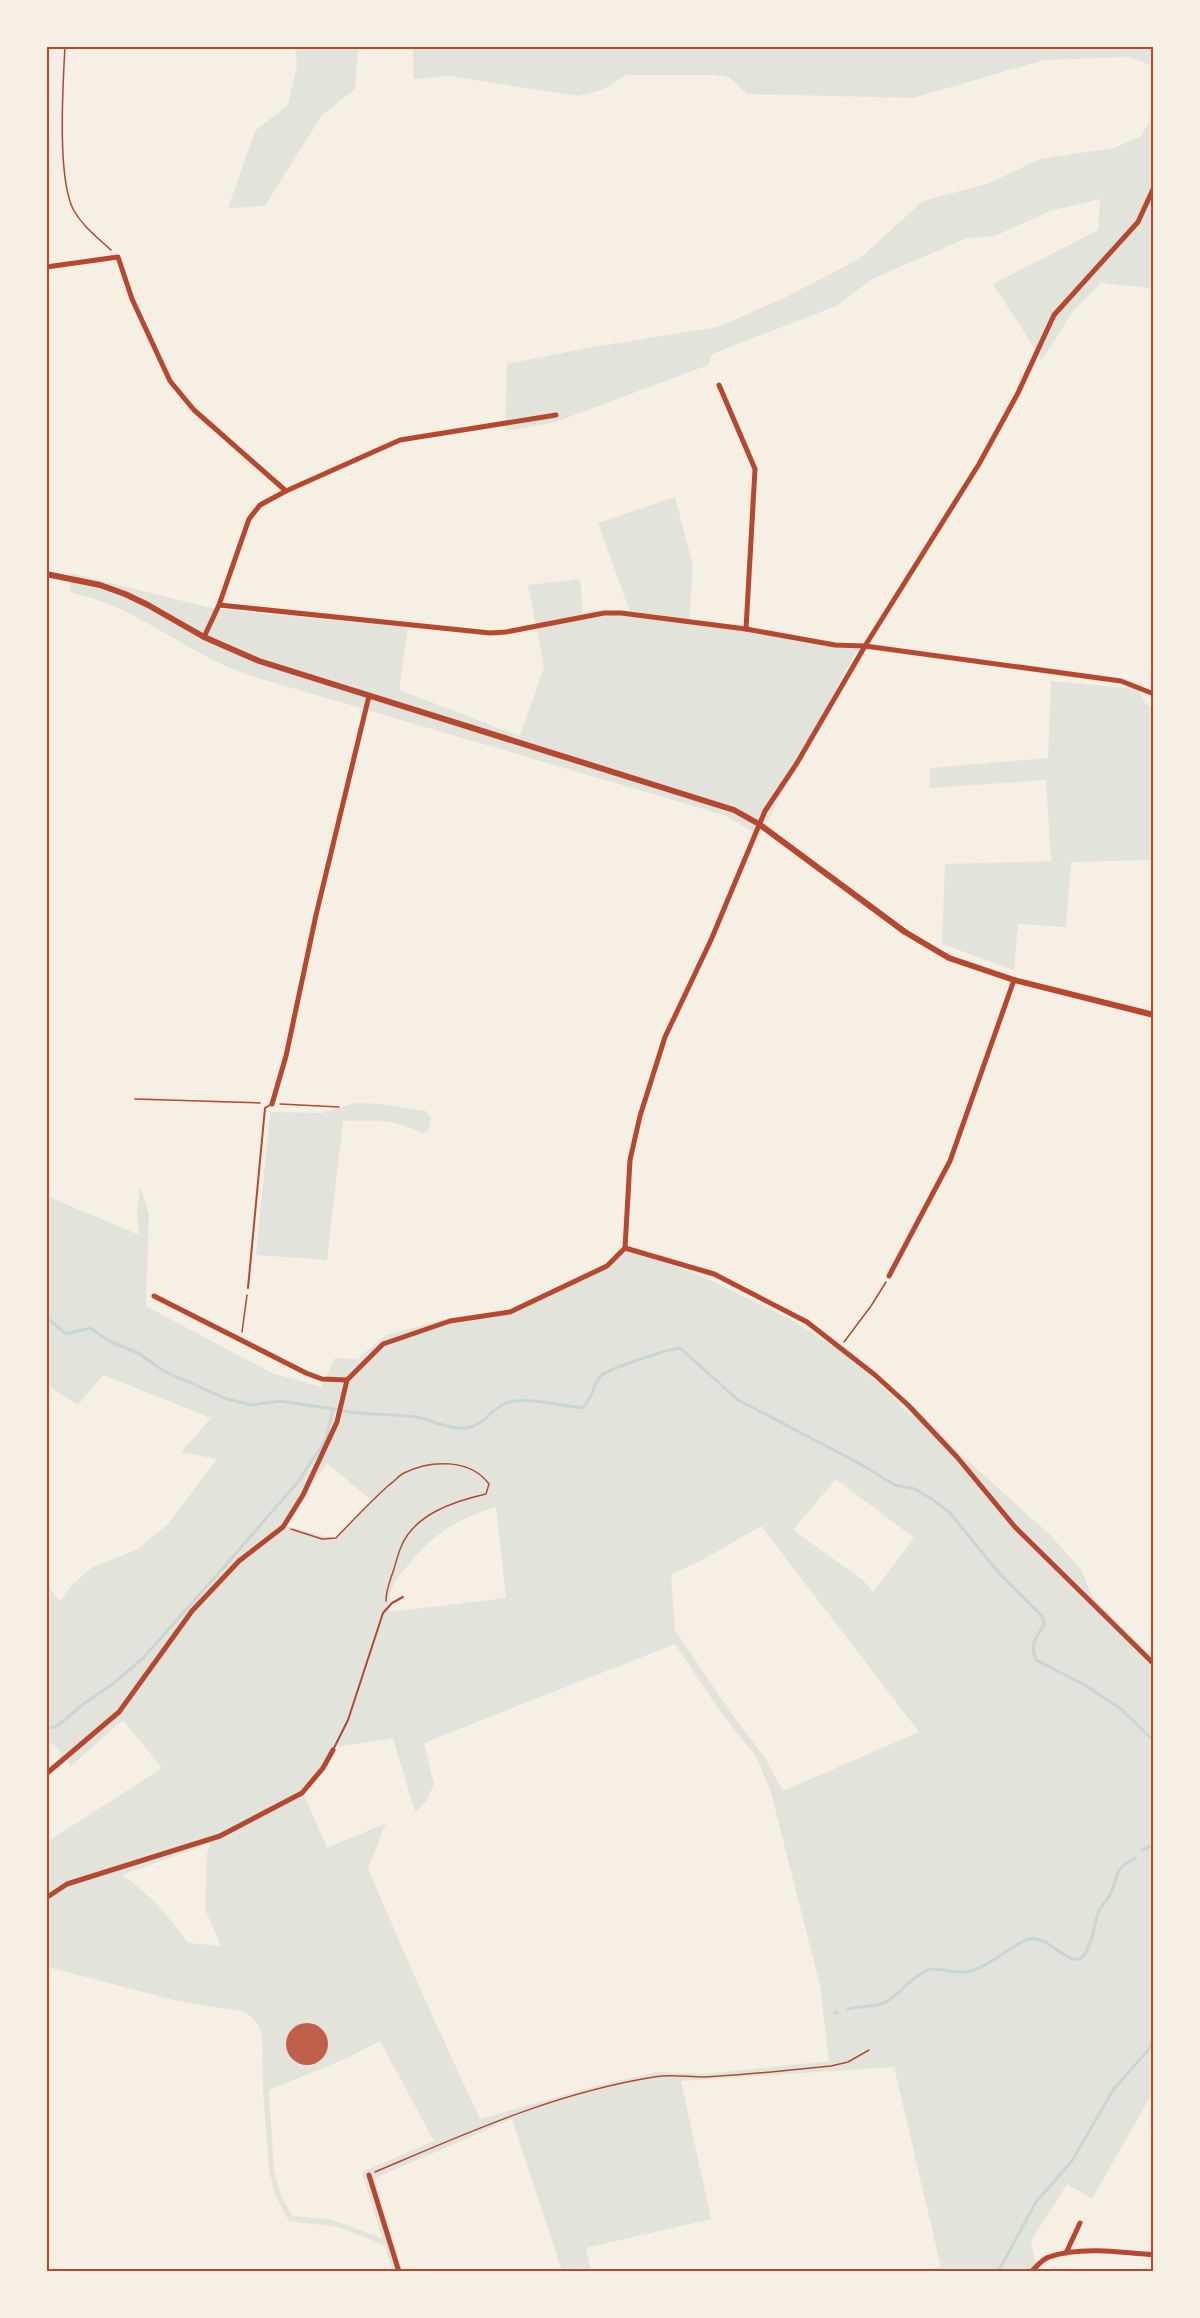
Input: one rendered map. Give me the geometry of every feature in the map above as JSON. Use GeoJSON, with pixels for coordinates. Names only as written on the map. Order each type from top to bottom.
{"type":"FeatureCollection","features":[{"type":"Feature","properties":{"kind":"street"},"geometry":{"type":"LineString","coordinates":[[46,1774],[119,1712],[192,1611],[239,1561],[283,1527],[303,1495],[339,1415],[347,1380],[383,1344],[450,1321],[510,1312],[608,1266],[625,1248],[630,1160],[640,1116],[665,1037],[711,940],[765,811],[797,763],[864,646],[979,464],[1018,393],[1053,315],[1138,222],[1154,187]]}},
{"type":"Feature","properties":{"kind":"street"},"geometry":{"type":"LineString","coordinates":[[46,267],[118,257],[132,299],[170,381],[194,410],[286,491]]}},
{"type":"Feature","properties":{"kind":"street"},"geometry":{"type":"LineString","coordinates":[[719,385],[755,469],[746,629]]}},
{"type":"Feature","properties":{"kind":"street"},"geometry":{"type":"LineString","coordinates":[[204,637],[219,605],[249,519],[261,505],[286,491],[400,441],[556,415]]}},
{"type":"Feature","properties":{"kind":"street"},"geometry":{"type":"LineString","coordinates":[[46,574],[100,585],[125,594],[204,637],[259,661],[721,805],[759,824],[905,932],[949,958],[1014,980],[1154,1015]]}},
{"type":"Feature","properties":{"kind":"street"},"geometry":{"type":"LineString","coordinates":[[219,605],[490,633],[604,613],[621,613],[746,629],[835,645],[864,646],[1121,681],[1154,694]]}},
{"type":"Feature","properties":{"kind":"street"},"geometry":{"type":"LineString","coordinates":[[272,1104],[286,1056],[316,915],[369,696]]}},
{"type":"Feature","properties":{"kind":"street"},"geometry":{"type":"LineString","coordinates":[[889,1276],[950,1161],[1014,980]]}},
{"type":"Feature","properties":{"kind":"street"},"geometry":{"type":"LineString","coordinates":[[625,1248],[714,1275],[807,1322],[908,1405],[957,1457],[1015,1527],[1154,1664]]}},
{"type":"Feature","properties":{"kind":"street"},"geometry":{"type":"LineString","coordinates":[[154,1296],[306,1373],[322,1379],[347,1380]]}},
{"type":"Feature","properties":{"kind":"street"},"geometry":{"type":"LineString","coordinates":[[46,1898],[67,1884],[220,1836],[302,1793],[323,1768],[333,1750]]}},
{"type":"Feature","properties":{"kind":"street"},"geometry":{"type":"LineString","coordinates":[[369,2175],[399,2271]]}},
{"type":"Feature","properties":{"kind":"street"},"geometry":{"type":"LineString","coordinates":[[1066,2253],[1080,2223]]}},
{"type":"Feature","properties":{"kind":"street"},"geometry":{"type":"LineString","coordinates":[[1030,2271],[1047,2257],[1066,2253],[1125,2252],[1154,2255]]}},
{"type":"Feature","properties":{"kind":"lane"},"geometry":{"type":"LineString","coordinates":[[248,1288],[265,1108],[272,1104]]}},
{"type":"Feature","properties":{"kind":"lane"},"geometry":{"type":"LineString","coordinates":[[333,1750],[348,1720],[386,1608],[403,1596]]}},
{"type":"Feature","properties":{"kind":"path"},"geometry":{"type":"LineString","coordinates":[[65,46],[63,125],[69,195],[73,208],[85,227],[118,257]]}},
{"type":"Feature","properties":{"kind":"path"},"geometry":{"type":"LineString","coordinates":[[135,1099],[251,1103]]}},
{"type":"Feature","properties":{"kind":"path"},"geometry":{"type":"LineString","coordinates":[[291,1104],[339,1107]]}},
{"type":"Feature","properties":{"kind":"path"},"geometry":{"type":"LineString","coordinates":[[840,1348],[871,1306],[889,1276]]}},
{"type":"Feature","properties":{"kind":"path"},"geometry":{"type":"LineString","coordinates":[[241,1340],[248,1288]]}},
{"type":"Feature","properties":{"kind":"path"},"geometry":{"type":"LineString","coordinates":[[283,1527],[322,1539],[336,1538],[367,1504],[403,1474],[442,1463],[461,1465],[483,1475],[489,1484],[486,1494],[451,1503],[429,1515],[414,1527],[401,1545],[386,1590],[386,1608]]}},
{"type":"Feature","properties":{"kind":"path"},"geometry":{"type":"LineString","coordinates":[[369,2175],[506,2116],[547,2102],[656,2076],[702,2077],[831,2066],[848,2062],[869,2050]]}},
{"type":"Feature","properties":{"kind":"shaded area"},"geometry":{"type":"Polygon","coordinates":[[[1153,46],[1154,68],[1130,57],[1044,60],[913,98],[747,94],[729,77],[626,75],[602,90],[578,96],[449,76],[413,79],[413,49],[358,48],[355,89],[322,115],[265,206],[228,208],[255,131],[288,105],[297,65],[295,47],[1153,46]]]}},
{"type":"Feature","properties":{"kind":"shaded area"},"geometry":{"type":"Polygon","coordinates":[[[1153,114],[1154,275],[1151,288],[1101,283],[1073,311],[1042,360],[993,284],[1098,230],[1100,199],[1050,211],[995,236],[967,238],[872,279],[836,306],[712,354],[708,365],[553,423],[505,431],[507,364],[587,348],[718,327],[788,296],[859,259],[923,201],[987,184],[1040,159],[1114,148],[1141,136],[1153,114]]]}},
{"type":"Feature","properties":{"kind":"shaded area"},"geometry":{"type":"Polygon","coordinates":[[[675,497],[693,566],[689,623],[858,647],[760,836],[724,815],[248,675],[202,654],[121,609],[70,592],[71,573],[215,609],[408,627],[399,690],[520,736],[544,667],[528,585],[580,579],[583,614],[607,611],[630,612],[598,523],[675,497]]]}},
{"type":"Feature","properties":{"kind":"shaded area"},"geometry":{"type":"Polygon","coordinates":[[[1051,681],[1138,689],[1145,703],[1153,708],[1153,860],[1071,862],[1066,927],[1018,924],[1014,970],[942,944],[945,864],[1051,861],[1046,780],[930,788],[930,768],[1048,758],[1051,681]]]}},
{"type":"Feature","properties":{"kind":"shaded area"},"geometry":{"type":"Polygon","coordinates":[[[355,1103],[381,1104],[426,1111],[431,1118],[429,1128],[422,1134],[394,1123],[343,1121],[327,1260],[256,1255],[270,1112],[322,1113],[355,1103]]]}},
{"type":"Feature","properties":{"kind":"shaded area"},"geometry":{"type":"Polygon","coordinates":[[[140,1185],[149,1215],[146,1306],[272,1373],[321,1387],[335,1358],[357,1359],[386,1335],[443,1320],[512,1311],[606,1267],[614,1258],[618,1247],[663,1261],[708,1279],[790,1319],[840,1350],[887,1391],[910,1416],[913,1405],[957,1451],[1049,1534],[1081,1569],[1092,1596],[1153,1660],[1153,2092],[1092,2199],[1067,2184],[1031,2241],[1035,2262],[1043,2269],[1040,2271],[922,2271],[941,2267],[894,2067],[681,2081],[711,2219],[586,2248],[591,2271],[562,2271],[512,2119],[375,2180],[403,2271],[393,2271],[384,2245],[339,2227],[289,2221],[274,2193],[269,2169],[263,2091],[262,2035],[251,2017],[245,2012],[178,2001],[47,1967],[47,1842],[162,1768],[123,1720],[71,1766],[53,1743],[47,1746],[46,1583],[60,1601],[71,1586],[91,1568],[136,1550],[167,1525],[217,1459],[181,1452],[211,1418],[103,1375],[78,1405],[47,1385],[47,1196],[139,1235],[137,1213],[140,1185]],[[327,1463],[285,1526],[337,1539],[372,1501],[327,1463]],[[836,1479],[793,1530],[863,1580],[873,1592],[914,1538],[836,1479]],[[496,1507],[469,1517],[435,1538],[399,1576],[390,1595],[389,1612],[506,1598],[496,1507]],[[761,1526],[706,1558],[671,1575],[675,1630],[731,1713],[765,1758],[783,1791],[919,1732],[761,1526]],[[675,1644],[424,1743],[434,1784],[427,1800],[415,1812],[393,1738],[336,1747],[324,1769],[304,1795],[327,1848],[386,1823],[368,1869],[480,2119],[595,2086],[657,2072],[703,2074],[829,2061],[820,1985],[770,1789],[755,1755],[722,1714],[675,1644]],[[211,1843],[122,1875],[142,1890],[188,1943],[221,1946],[205,1909],[207,1853],[211,1843]],[[380,2041],[345,2059],[269,2090],[274,2170],[281,2196],[293,2216],[332,2220],[382,2238],[362,2172],[434,2141],[380,2041]]]}},
{"type":"Feature","properties":{"kind":"building"},"geometry":{"type":"Polygon","coordinates":[[[307,2023],[315,2024],[322,2029],[327,2036],[327,2052],[322,2059],[315,2064],[307,2065],[299,2064],[292,2059],[287,2052],[286,2044],[287,2036],[292,2029],[299,2024],[307,2023]]]}},
{"type":"Feature","properties":{"kind":"waterway"},"geometry":{"type":"LineString","coordinates":[[46,1317],[66,1334],[90,1328],[109,1341],[138,1353],[164,1371],[224,1398],[251,1405],[280,1401],[333,1409]]}},
{"type":"Feature","properties":{"kind":"waterway"},"geometry":{"type":"LineString","coordinates":[[46,1729],[57,1726],[143,1658],[298,1482],[326,1439],[333,1409],[354,1413],[416,1417],[447,1426],[466,1428],[478,1424],[499,1407],[512,1402],[531,1401],[582,1408],[589,1400],[601,1376],[639,1360],[680,1348],[738,1400],[855,1461],[895,1485],[915,1489],[949,1512],[1000,1574],[1043,1617],[1044,1625],[1033,1646],[1036,1660],[1083,1684],[1121,1709],[1154,1741]]}},
{"type":"Feature","properties":{"kind":"waterway"},"geometry":{"type":"LineString","coordinates":[[1142,1850],[1154,1845]]}},
{"type":"Feature","properties":{"kind":"waterway"},"geometry":{"type":"LineString","coordinates":[[848,2009],[884,2003],[925,1971],[932,1969],[956,1972],[972,1970],[1016,1945],[1033,1939],[1049,1944],[1072,1959],[1078,1959],[1084,1955],[1089,1946],[1098,1913],[1111,1893],[1118,1873],[1123,1866],[1135,1858]]}},
{"type":"Feature","properties":{"kind":"waterway"},"geometry":{"type":"LineString","coordinates":[[834,2013],[838,2012]]}},
{"type":"Feature","properties":{"kind":"waterway"},"geometry":{"type":"LineString","coordinates":[[998,2272],[1036,2202],[1072,2161],[1113,2090],[1150,2048],[1154,2035]]}}]}
